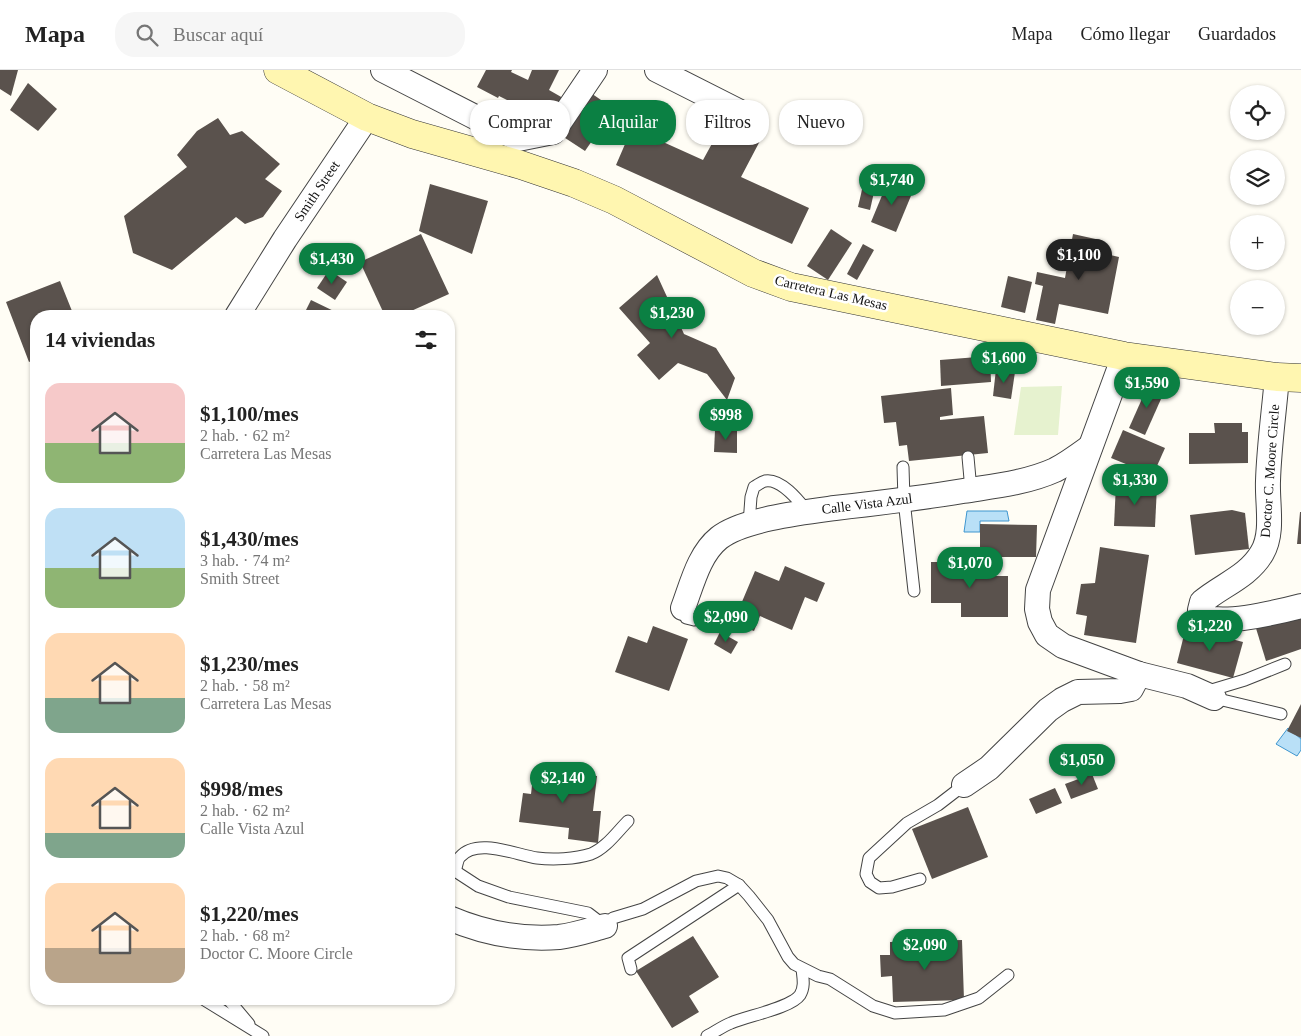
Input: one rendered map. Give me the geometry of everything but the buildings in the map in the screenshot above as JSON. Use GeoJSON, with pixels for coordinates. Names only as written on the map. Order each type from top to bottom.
{"type":"FeatureCollection","features":[{"type":"Feature","properties":{"kind":"street","name":"Carretera Las Mesas"},"geometry":{"type":"LineString","coordinates":[[278,70],[367,117],[412,134],[521,165],[574,183],[614,200],[753,273],[791,286],[1124,356],[1289,377]]}},
{"type":"Feature","properties":{"kind":"street"},"geometry":{"type":"LineString","coordinates":[[383,70],[518,139],[553,132],[595,70]]}},
{"type":"Feature","properties":{"kind":"street"},"geometry":{"type":"LineString","coordinates":[[657,70],[716,100]]}},
{"type":"Feature","properties":{"kind":"street","name":"Smith Street"},"geometry":{"type":"LineString","coordinates":[[241,310],[285,239],[367,117]]}},
{"type":"Feature","properties":{"kind":"street"},"geometry":{"type":"LineString","coordinates":[[1124,356],[1038,590],[1037,609],[1040,622],[1047,635],[1063,646],[1140,674],[1187,686],[1208,695]]}},
{"type":"Feature","properties":{"kind":"street","name":"Doctor C. Moore Circle"},"geometry":{"type":"LineString","coordinates":[[1289,377],[1268,480],[1268,535],[1262,552],[1251,567],[1239,578],[1202,602],[1200,610],[1205,616],[1230,618],[1254,616],[1301,606]]}},
{"type":"Feature","properties":{"kind":"street","name":"Calle Vista Azul"},"geometry":{"type":"LineString","coordinates":[[683,608],[702,558],[710,546],[720,537],[733,530],[749,524],[807,511],[904,500],[1032,479],[1057,469],[1090,447]]}},
{"type":"Feature","properties":{"kind":"street"},"geometry":{"type":"LineString","coordinates":[[964,785],[989,768],[1048,710],[1062,700],[1078,692],[1131,689],[1140,674]]}},
{"type":"Feature","properties":{"kind":"street"},"geometry":{"type":"LineString","coordinates":[[455,920],[500,934],[531,938],[562,937],[605,926]]}},
{"type":"Feature","properties":{"kind":"lane"},"geometry":{"type":"LineString","coordinates":[[968,457],[971,490]]}},
{"type":"Feature","properties":{"kind":"lane"},"geometry":{"type":"LineString","coordinates":[[903,467],[904,500],[914,591]]}},
{"type":"Feature","properties":{"kind":"lane"},"geometry":{"type":"LineString","coordinates":[[749,524],[751,497],[754,487],[764,481],[771,481],[795,495],[807,511]]}},
{"type":"Feature","properties":{"kind":"lane"},"geometry":{"type":"LineString","coordinates":[[683,608],[686,618],[694,620],[703,616],[708,608]]}},
{"type":"Feature","properties":{"kind":"lane"},"geometry":{"type":"LineString","coordinates":[[1208,695],[1285,664]]}},
{"type":"Feature","properties":{"kind":"lane"},"geometry":{"type":"LineString","coordinates":[[1208,695],[1281,714]]}},
{"type":"Feature","properties":{"kind":"lane"},"geometry":{"type":"LineString","coordinates":[[920,879],[892,887],[879,888],[870,882],[866,874],[869,858],[908,823],[938,805],[964,785]]}},
{"type":"Feature","properties":{"kind":"lane"},"geometry":{"type":"LineString","coordinates":[[455,864],[466,852],[477,848],[489,847],[538,858],[553,859],[590,854],[607,844],[628,821]]}},
{"type":"Feature","properties":{"kind":"lane"},"geometry":{"type":"LineString","coordinates":[[455,870],[478,886],[509,897],[588,913],[605,926],[613,918],[643,909],[696,881],[718,876],[727,878],[739,885],[768,920],[788,958],[794,964],[818,976],[830,979],[873,1006],[895,1014],[944,1010],[979,998],[1008,975]]}},
{"type":"Feature","properties":{"kind":"lane"},"geometry":{"type":"LineString","coordinates":[[632,969],[628,958],[739,885]]}},
{"type":"Feature","properties":{"kind":"lane"},"geometry":{"type":"LineString","coordinates":[[707,1036],[730,1023],[776,1009],[791,1002],[799,996],[804,984],[802,969]]}},
{"type":"Feature","properties":{"kind":"lane"},"geometry":{"type":"LineString","coordinates":[[213,1005],[259,1033]]}},
{"type":"Feature","properties":{"kind":"lane"},"geometry":{"type":"LineString","coordinates":[[233,1005],[259,1033]]}},
{"type":"Feature","properties":{"kind":"green space"},"geometry":{"type":"Polygon","coordinates":[[[1062,386],[1058,435],[1014,435],[1021,387],[1062,386]]]}},
{"type":"Feature","properties":{"kind":"water"},"geometry":{"type":"Polygon","coordinates":[[[967,511],[1007,511],[1009,521],[980,521],[980,532],[964,532],[967,511]]]}},
{"type":"Feature","properties":{"kind":"water"},"geometry":{"type":"Polygon","coordinates":[[[1288,728],[1301,739],[1301,750],[1297,756],[1276,744],[1288,728]]]}}]}
